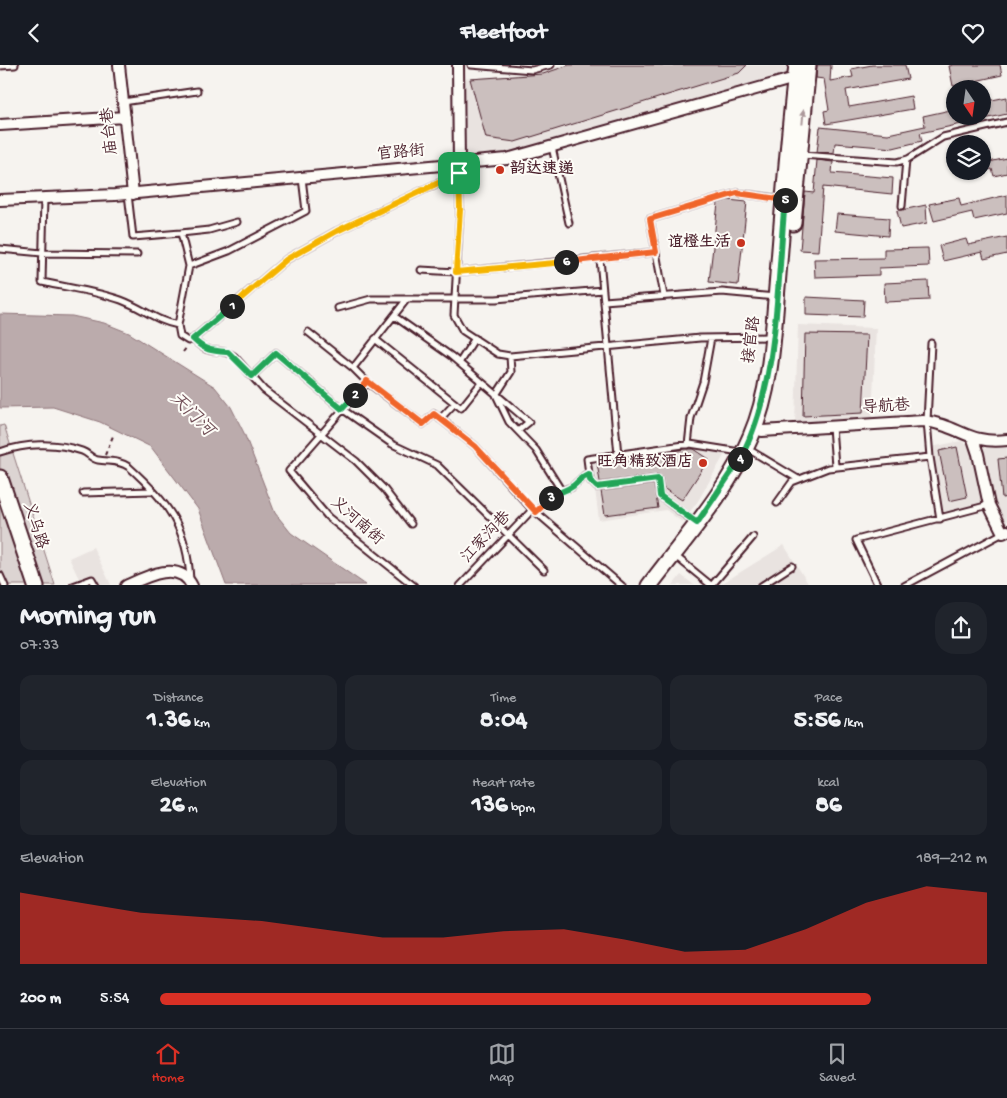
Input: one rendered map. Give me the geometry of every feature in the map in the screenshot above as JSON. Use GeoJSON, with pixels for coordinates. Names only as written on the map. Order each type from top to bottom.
{"type":"FeatureCollection","features":[{"type":"Feature","properties":{"kind":"main road","name":"接官路"},"geometry":{"type":"LineString","coordinates":[[649,585],[748,452],[762,431],[772,401],[783,322],[808,65]]}},
{"type":"Feature","properties":{"kind":"main road","name":"接官路"},"geometry":{"type":"LineString","coordinates":[[659,585],[730,490],[748,452],[760,408],[772,337],[796,71]]}},
{"type":"Feature","properties":{"kind":"main road","name":"义乌路"},"geometry":{"type":"LineString","coordinates":[[0,479],[36,585]]}},
{"type":"Feature","properties":{"kind":"main road","name":"义乌路"},"geometry":{"type":"LineString","coordinates":[[0,511],[25,585]]}},
{"type":"Feature","properties":{"kind":"street","name":"庙台巷"},"geometry":{"type":"LineString","coordinates":[[119,65],[131,194]]}},
{"type":"Feature","properties":{"kind":"street"},"geometry":{"type":"LineString","coordinates":[[458,65],[459,169]]}},
{"type":"Feature","properties":{"kind":"street","name":"官路街"},"geometry":{"type":"LineString","coordinates":[[0,200],[131,194],[302,178],[459,169],[552,147],[796,71]]}},
{"type":"Feature","properties":{"kind":"street"},"geometry":{"type":"LineString","coordinates":[[0,125],[125,117]]}},
{"type":"Feature","properties":{"kind":"street","name":"导航巷"},"geometry":{"type":"LineString","coordinates":[[762,431],[926,421],[948,427],[973,439],[992,442],[1007,440]]}},
{"type":"Feature","properties":{"kind":"street"},"geometry":{"type":"LineString","coordinates":[[973,439],[989,505],[1005,532]]}},
{"type":"Feature","properties":{"kind":"street"},"geometry":{"type":"LineString","coordinates":[[126,585],[167,571],[180,573],[191,584]]}},
{"type":"Feature","properties":{"kind":"lane"},"geometry":{"type":"LineString","coordinates":[[0,66],[15,65]]}},
{"type":"Feature","properties":{"kind":"lane"},"geometry":{"type":"LineString","coordinates":[[470,65],[532,70],[551,65]]}},
{"type":"Feature","properties":{"kind":"lane"},"geometry":{"type":"LineString","coordinates":[[123,102],[197,91]]}},
{"type":"Feature","properties":{"kind":"lane"},"geometry":{"type":"LineString","coordinates":[[800,155],[897,162],[906,160],[943,137],[1007,121]]}},
{"type":"Feature","properties":{"kind":"lane"},"geometry":{"type":"LineString","coordinates":[[552,147],[569,223]]}},
{"type":"Feature","properties":{"kind":"lane"},"geometry":{"type":"LineString","coordinates":[[902,206],[906,160]]}},
{"type":"Feature","properties":{"kind":"lane"},"geometry":{"type":"LineString","coordinates":[[181,233],[189,266],[178,325],[180,336],[188,341],[193,339],[287,259],[337,231],[459,169],[460,210],[454,315],[458,325],[498,354],[510,356],[711,338],[772,337]]}},
{"type":"Feature","properties":{"kind":"lane"},"geometry":{"type":"LineString","coordinates":[[189,266],[229,251],[306,211],[302,178]]}},
{"type":"Feature","properties":{"kind":"lane"},"geometry":{"type":"LineString","coordinates":[[664,296],[650,219],[737,193],[785,199]]}},
{"type":"Feature","properties":{"kind":"lane"},"geometry":{"type":"LineString","coordinates":[[131,194],[133,237],[209,230],[238,222]]}},
{"type":"Feature","properties":{"kind":"lane"},"geometry":{"type":"LineString","coordinates":[[44,199],[42,282],[120,300],[140,309],[155,319],[178,325]]}},
{"type":"Feature","properties":{"kind":"lane"},"geometry":{"type":"LineString","coordinates":[[0,249],[42,253],[137,255]]}},
{"type":"Feature","properties":{"kind":"lane"},"geometry":{"type":"LineString","coordinates":[[421,270],[456,272],[656,252]]}},
{"type":"Feature","properties":{"kind":"lane"},"geometry":{"type":"LineString","coordinates":[[600,259],[618,455]]}},
{"type":"Feature","properties":{"kind":"lane"},"geometry":{"type":"LineString","coordinates":[[338,308],[371,299],[454,301],[603,290]]}},
{"type":"Feature","properties":{"kind":"lane"},"geometry":{"type":"LineString","coordinates":[[604,301],[722,292],[776,297]]}},
{"type":"Feature","properties":{"kind":"lane"},"geometry":{"type":"LineString","coordinates":[[353,368],[407,299]]}},
{"type":"Feature","properties":{"kind":"lane"},"geometry":{"type":"LineString","coordinates":[[394,315],[458,363],[529,421],[518,431]]}},
{"type":"Feature","properties":{"kind":"lane"},"geometry":{"type":"LineString","coordinates":[[308,332],[423,424],[434,414],[475,446],[534,510],[622,585]]}},
{"type":"Feature","properties":{"kind":"lane"},"geometry":{"type":"LineString","coordinates":[[458,363],[475,338]]}},
{"type":"Feature","properties":{"kind":"lane"},"geometry":{"type":"LineString","coordinates":[[688,445],[691,418],[703,382],[711,338]]}},
{"type":"Feature","properties":{"kind":"lane"},"geometry":{"type":"LineString","coordinates":[[193,339],[209,352],[228,352],[234,356],[264,390],[356,461],[384,489],[411,524]]}},
{"type":"Feature","properties":{"kind":"lane"},"geometry":{"type":"LineString","coordinates":[[375,339],[461,408],[481,383]]}},
{"type":"Feature","properties":{"kind":"lane"},"geometry":{"type":"LineString","coordinates":[[931,343],[926,421],[940,519]]}},
{"type":"Feature","properties":{"kind":"lane"},"geometry":{"type":"LineString","coordinates":[[252,376],[276,353],[342,409],[392,444],[437,465],[544,569]]}},
{"type":"Feature","properties":{"kind":"lane"},"geometry":{"type":"LineString","coordinates":[[496,395],[511,373],[510,356]]}},
{"type":"Feature","properties":{"kind":"lane"},"geometry":{"type":"LineString","coordinates":[[320,435],[367,381]]}},
{"type":"Feature","properties":{"kind":"lane"},"geometry":{"type":"LineString","coordinates":[[496,395],[506,417],[536,450],[561,490]]}},
{"type":"Feature","properties":{"kind":"lane"},"geometry":{"type":"LineString","coordinates":[[440,419],[455,403]]}},
{"type":"Feature","properties":{"kind":"lane"},"geometry":{"type":"LineString","coordinates":[[832,427],[835,466]]}},
{"type":"Feature","properties":{"kind":"lane","name":"义河南街"},"geometry":{"type":"LineString","coordinates":[[320,435],[289,471],[328,517],[414,585]]}},
{"type":"Feature","properties":{"kind":"lane"},"geometry":{"type":"LineString","coordinates":[[0,452],[17,447],[46,445],[82,451],[98,460],[124,464],[152,491],[170,512],[181,531],[189,558],[191,584]]}},
{"type":"Feature","properties":{"kind":"lane"},"geometry":{"type":"LineString","coordinates":[[697,523],[660,496],[658,479],[597,487],[590,480],[587,459],[688,445],[748,452],[798,479]]}},
{"type":"Feature","properties":{"kind":"lane"},"geometry":{"type":"LineString","coordinates":[[777,503],[788,486],[798,479],[835,466],[930,457]]}},
{"type":"Feature","properties":{"kind":"lane","name":"江家沟巷"},"geometry":{"type":"LineString","coordinates":[[460,585],[534,510],[561,490],[572,487],[585,475],[589,474]]}},
{"type":"Feature","properties":{"kind":"lane"},"geometry":{"type":"LineString","coordinates":[[82,493],[152,491]]}},
{"type":"Feature","properties":{"kind":"lane"},"geometry":{"type":"LineString","coordinates":[[878,585],[856,540],[989,505]]}},
{"type":"Feature","properties":{"kind":"lane"},"geometry":{"type":"LineString","coordinates":[[904,585],[1005,532]]}},
{"type":"Feature","properties":{"kind":"lane"},"geometry":{"type":"LineString","coordinates":[[679,559],[712,585],[753,537]]}},
{"type":"Feature","properties":{"kind":"lane"},"geometry":{"type":"LineString","coordinates":[[761,585],[792,566]]}},
{"type":"Feature","properties":{"kind":"lane"},"geometry":{"type":"LineString","coordinates":[[0,575],[5,585]]}},
{"type":"Feature","properties":{"kind":"lane"},"geometry":{"type":"LineString","coordinates":[[73,585],[92,579],[96,585]]}},
{"type":"Feature","properties":{"kind":"path"},"geometry":{"type":"LineString","coordinates":[[89,455],[92,452],[105,455],[112,436]]}},
{"type":"Feature","properties":{"kind":"shaded area"},"geometry":{"type":"Polygon","coordinates":[[[564,65],[789,65],[788,72],[511,153],[464,158],[462,79],[542,73],[564,65]]]}},
{"type":"Feature","properties":{"kind":"shaded area"},"geometry":{"type":"Polygon","coordinates":[[[798,325],[876,328],[872,419],[795,424],[798,325]]]}},
{"type":"Feature","properties":{"kind":"shaded area"},"geometry":{"type":"Polygon","coordinates":[[[4,425],[55,585],[0,585],[0,426],[4,425]]]}},
{"type":"Feature","properties":{"kind":"shaded area"},"geometry":{"type":"Polygon","coordinates":[[[961,441],[974,448],[985,504],[941,512],[931,447],[961,441]]]}},
{"type":"Feature","properties":{"kind":"shaded area"},"geometry":{"type":"Polygon","coordinates":[[[1007,444],[1007,525],[1004,527],[992,507],[981,449],[1007,444]]]}},
{"type":"Feature","properties":{"kind":"shaded area"},"geometry":{"type":"Polygon","coordinates":[[[689,445],[726,452],[698,501],[682,522],[666,510],[599,520],[591,459],[689,445]]]}},
{"type":"Feature","properties":{"kind":"shaded area"},"geometry":{"type":"Polygon","coordinates":[[[784,545],[809,585],[720,585],[784,545]]]}},
{"type":"Feature","properties":{"kind":"shaded area"},"geometry":{"type":"Polygon","coordinates":[[[93,547],[111,585],[82,585],[69,558],[93,547]]]}},
{"type":"Feature","properties":{"kind":"shaded area"},"geometry":{"type":"Polygon","coordinates":[[[681,575],[694,585],[673,585],[681,575]]]}},
{"type":"Feature","properties":{"kind":"water","name":"天门河"},"geometry":{"type":"Polygon","coordinates":[[[0,314],[72,316],[104,323],[129,333],[215,387],[231,407],[244,433],[275,513],[291,533],[366,585],[226,585],[198,509],[151,447],[100,422],[53,407],[0,408],[0,314]]]}},
{"type":"Feature","properties":{"kind":"building"},"geometry":{"type":"Polygon","coordinates":[[[569,65],[747,65],[739,73],[515,142],[486,138],[470,79],[543,74],[569,65]]]}},
{"type":"Feature","properties":{"kind":"building"},"geometry":{"type":"Polygon","coordinates":[[[817,65],[831,65],[830,81],[853,77],[851,69],[872,65],[905,65],[908,79],[846,90],[849,107],[911,96],[913,109],[826,124],[824,111],[829,110],[824,79],[816,78],[817,65]]]}},
{"type":"Feature","properties":{"kind":"building"},"geometry":{"type":"Polygon","coordinates":[[[1000,65],[1002,75],[980,80],[952,80],[949,66],[1000,65]]]}},
{"type":"Feature","properties":{"kind":"building"},"geometry":{"type":"Polygon","coordinates":[[[1007,97],[1007,114],[991,117],[991,100],[1007,97]]]}},
{"type":"Feature","properties":{"kind":"building"},"geometry":{"type":"Polygon","coordinates":[[[946,111],[946,125],[957,125],[920,133],[922,141],[893,148],[835,143],[834,153],[817,152],[820,127],[888,134],[925,126],[923,116],[946,111]]]}},
{"type":"Feature","properties":{"kind":"building"},"geometry":{"type":"Polygon","coordinates":[[[1007,158],[1007,173],[994,176],[991,162],[1007,158]]]}},
{"type":"Feature","properties":{"kind":"building"},"geometry":{"type":"Polygon","coordinates":[[[817,160],[833,162],[832,173],[893,178],[892,194],[823,187],[818,251],[800,250],[805,192],[814,193],[817,160]]]}},
{"type":"Feature","properties":{"kind":"building"},"geometry":{"type":"Polygon","coordinates":[[[1007,195],[1007,213],[974,220],[972,212],[934,221],[929,204],[959,198],[961,206],[1007,195]]]}},
{"type":"Feature","properties":{"kind":"building"},"geometry":{"type":"Polygon","coordinates":[[[728,200],[747,202],[738,285],[709,282],[718,203],[728,200]]]}},
{"type":"Feature","properties":{"kind":"building"},"geometry":{"type":"Polygon","coordinates":[[[926,205],[927,223],[901,228],[897,211],[926,205]]]}},
{"type":"Feature","properties":{"kind":"building"},"geometry":{"type":"Polygon","coordinates":[[[837,214],[889,218],[888,236],[835,231],[837,214]]]}},
{"type":"Feature","properties":{"kind":"building"},"geometry":{"type":"Polygon","coordinates":[[[1007,237],[1007,254],[984,259],[982,252],[943,261],[939,246],[966,239],[968,245],[1007,237]]]}},
{"type":"Feature","properties":{"kind":"building"},"geometry":{"type":"Polygon","coordinates":[[[928,248],[929,266],[879,268],[879,275],[815,277],[814,259],[884,258],[884,249],[928,248]]]}},
{"type":"Feature","properties":{"kind":"building"},"geometry":{"type":"Polygon","coordinates":[[[928,281],[929,300],[885,302],[884,283],[928,281]]]}},
{"type":"Feature","properties":{"kind":"building"},"geometry":{"type":"Polygon","coordinates":[[[806,297],[864,300],[863,317],[806,315],[806,297]]]}},
{"type":"Feature","properties":{"kind":"building"},"geometry":{"type":"Polygon","coordinates":[[[805,334],[867,335],[863,413],[803,416],[805,334]]]}},
{"type":"Feature","properties":{"kind":"building"},"geometry":{"type":"Polygon","coordinates":[[[957,447],[967,497],[949,501],[939,451],[957,447]]]}},
{"type":"Feature","properties":{"kind":"building"},"geometry":{"type":"Polygon","coordinates":[[[694,449],[709,459],[682,500],[663,488],[662,478],[659,475],[600,482],[597,462],[694,449]]]}},
{"type":"Feature","properties":{"kind":"building"},"geometry":{"type":"Polygon","coordinates":[[[1007,458],[1007,497],[1002,498],[998,459],[1007,458]]]}},
{"type":"Feature","properties":{"kind":"building"},"geometry":{"type":"Polygon","coordinates":[[[654,484],[658,508],[605,515],[601,491],[654,484]]]}},
{"type":"Feature","properties":{"kind":"place","name":"韵达速递"},"geometry":{"type":"Point","coordinates":[500,170]}},
{"type":"Feature","properties":{"kind":"place","name":"谊橙生活"},"geometry":{"type":"Point","coordinates":[741,243]}},
{"type":"Feature","properties":{"kind":"place","name":"旺角精致酒店"},"geometry":{"type":"Point","coordinates":[703,463]}},
{"type":"Feature","properties":{"kind":"route"},"geometry":{"type":"LineString","coordinates":[[459,173],[460,210],[456,272],[656,252],[650,219],[737,193],[785,199],[774,327],[764,395],[757,421],[748,444],[734,470],[697,523],[660,496],[658,479],[597,487],[590,480],[589,474],[585,475],[569,489],[558,491],[536,512],[475,446],[434,414],[423,424],[394,404],[367,381],[342,409],[276,353],[252,376],[228,352],[209,352],[193,339],[287,259],[337,231],[459,173]]}}]}
